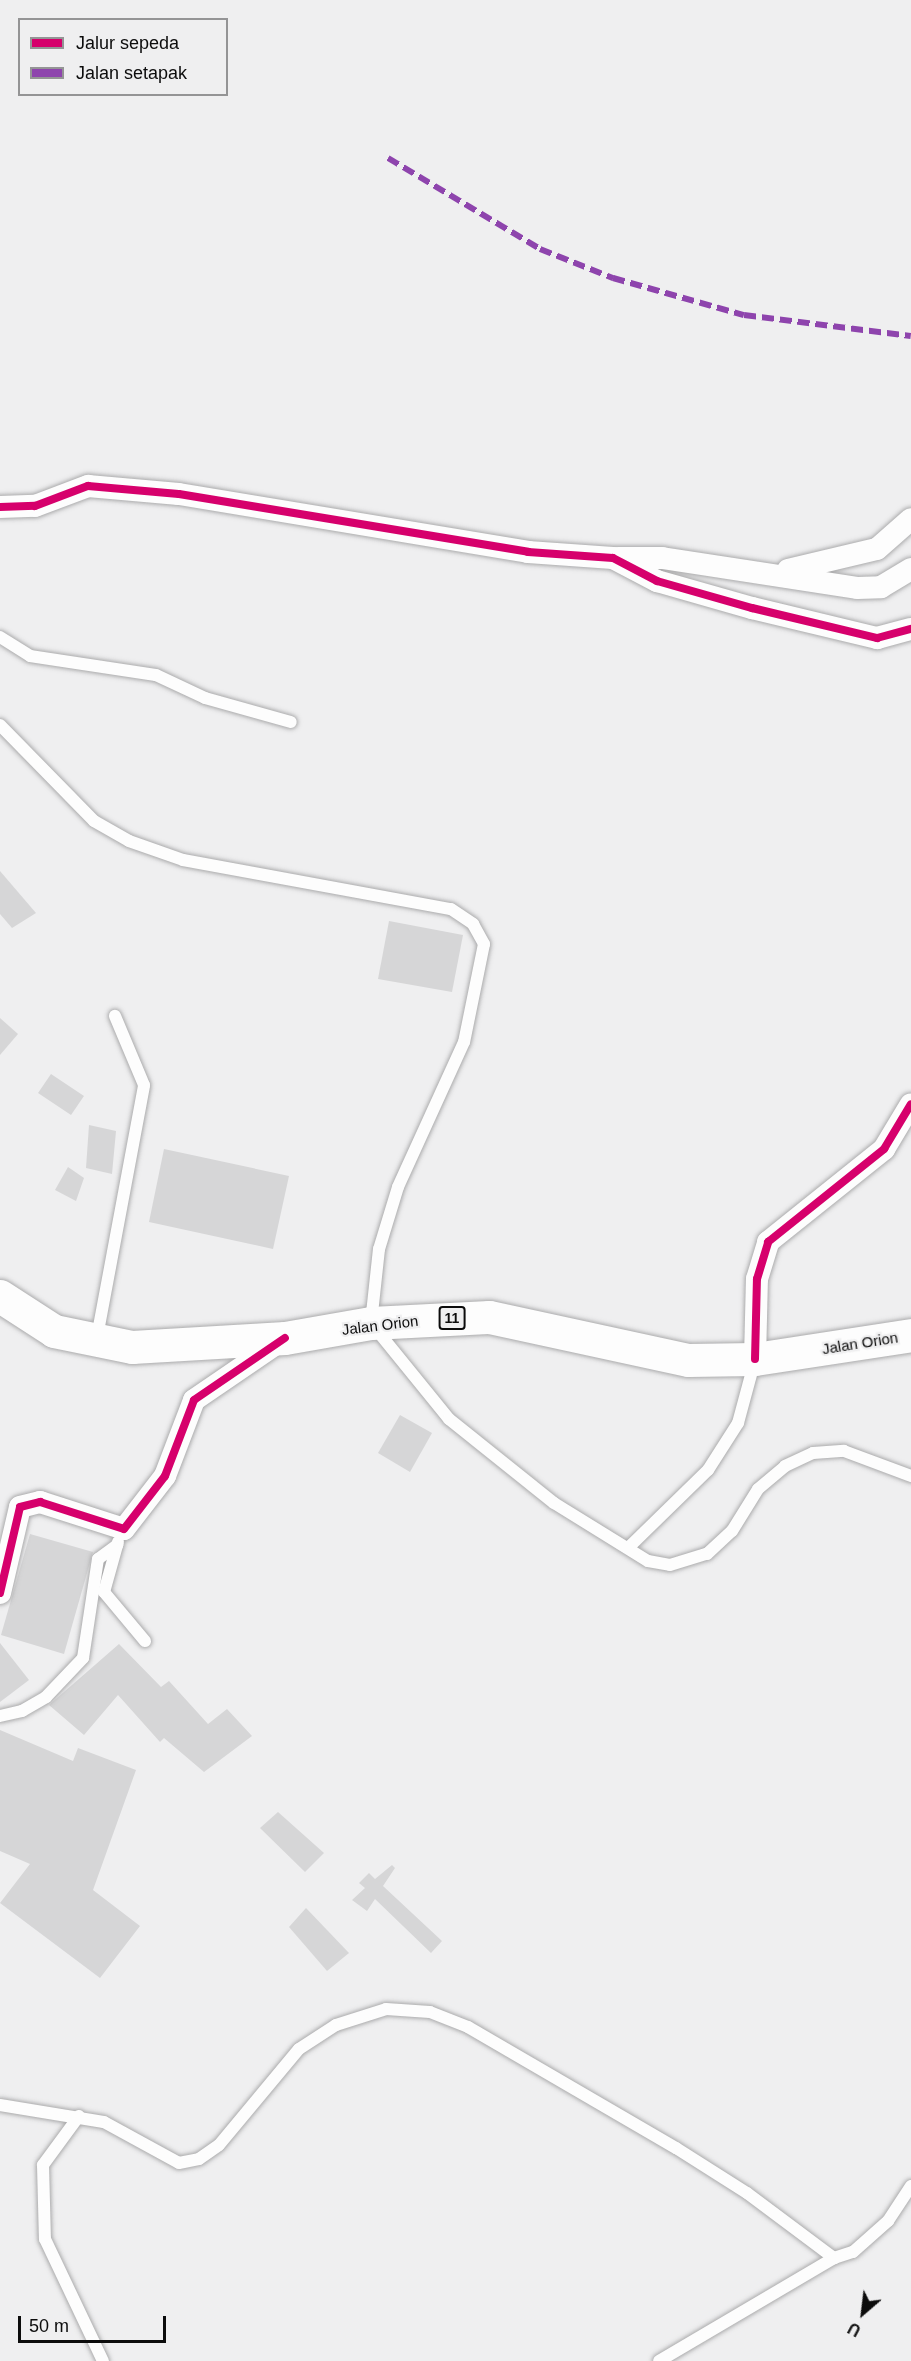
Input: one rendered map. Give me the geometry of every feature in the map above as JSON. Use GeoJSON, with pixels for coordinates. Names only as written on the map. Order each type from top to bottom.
{"type":"FeatureCollection","features":[{"type":"Feature","properties":{"kind":"highway","name":"Jalan Orion"},"geometry":{"type":"LineString","coordinates":[[0,1296],[54,1331],[96,1342],[176,1346],[285,1338],[371,1323],[489,1317],[641,1353],[688,1360],[755,1359],[911,1335]]}},
{"type":"Feature","properties":{"kind":"street"},"geometry":{"type":"LineString","coordinates":[[0,507],[35,506],[88,486],[289,509],[528,552],[613,558],[662,558],[734,572],[778,573],[857,588],[881,587],[911,569]]}},
{"type":"Feature","properties":{"kind":"street"},"geometry":{"type":"LineString","coordinates":[[778,573],[877,549],[911,519]]}},
{"type":"Feature","properties":{"kind":"street"},"geometry":{"type":"LineString","coordinates":[[613,558],[657,581],[752,608],[877,638],[911,629]]}},
{"type":"Feature","properties":{"kind":"street"},"geometry":{"type":"LineString","coordinates":[[755,1359],[757,1280],[768,1242],[884,1149],[911,1104]]}},
{"type":"Feature","properties":{"kind":"street"},"geometry":{"type":"LineString","coordinates":[[0,1593],[15,1516],[26,1503],[40,1502],[120,1537],[165,1476],[194,1400],[285,1338]]}},
{"type":"Feature","properties":{"kind":"lane"},"geometry":{"type":"LineString","coordinates":[[0,637],[30,656],[156,675],[227,706],[291,722]]}},
{"type":"Feature","properties":{"kind":"lane"},"geometry":{"type":"LineString","coordinates":[[0,725],[94,821],[129,840],[183,860],[451,909],[472,924],[483,944],[464,1042],[398,1187],[379,1249],[371,1323],[449,1419],[554,1503],[648,1561],[670,1565],[707,1554],[732,1531],[758,1489],[784,1466],[813,1453],[844,1451],[911,1476]]}},
{"type":"Feature","properties":{"kind":"lane"},"geometry":{"type":"LineString","coordinates":[[96,1342],[144,1085],[116,1016]]}},
{"type":"Feature","properties":{"kind":"lane"},"geometry":{"type":"LineString","coordinates":[[628,1548],[708,1470],[738,1423],[755,1359]]}},
{"type":"Feature","properties":{"kind":"lane"},"geometry":{"type":"LineString","coordinates":[[120,1537],[104,1592],[145,1641]]}},
{"type":"Feature","properties":{"kind":"lane"},"geometry":{"type":"LineString","coordinates":[[0,1716],[22,1712],[46,1697],[83,1658],[98,1559],[120,1537]]}},
{"type":"Feature","properties":{"kind":"lane"},"geometry":{"type":"LineString","coordinates":[[0,2105],[79,2116],[104,2122],[179,2163],[199,2159],[219,2145],[299,2049],[336,2025],[386,2009],[430,2012],[468,2027],[676,2148],[747,2193],[834,2259]]}},
{"type":"Feature","properties":{"kind":"lane"},"geometry":{"type":"LineString","coordinates":[[79,2116],[43,2165],[45,2239],[103,2361]]}},
{"type":"Feature","properties":{"kind":"lane"},"geometry":{"type":"LineString","coordinates":[[659,2361],[834,2259],[853,2252],[888,2221],[911,2186]]}},
{"type":"Feature","properties":{"kind":"building"},"geometry":{"type":"Polygon","coordinates":[[[0,871],[36,913],[12,928],[0,914],[0,871]]]}},
{"type":"Feature","properties":{"kind":"building"},"geometry":{"type":"Polygon","coordinates":[[[389,921],[463,935],[452,992],[378,979],[389,921]]]}},
{"type":"Feature","properties":{"kind":"building"},"geometry":{"type":"Polygon","coordinates":[[[0,1018],[18,1034],[0,1055],[0,1018]]]}},
{"type":"Feature","properties":{"kind":"building"},"geometry":{"type":"Polygon","coordinates":[[[51,1074],[84,1096],[71,1115],[38,1093],[51,1074]]]}},
{"type":"Feature","properties":{"kind":"building"},"geometry":{"type":"Polygon","coordinates":[[[89,1125],[116,1131],[112,1174],[86,1168],[89,1125]]]}},
{"type":"Feature","properties":{"kind":"building"},"geometry":{"type":"Polygon","coordinates":[[[164,1149],[289,1176],[273,1249],[149,1222],[164,1149]]]}},
{"type":"Feature","properties":{"kind":"building"},"geometry":{"type":"Polygon","coordinates":[[[68,1167],[84,1178],[76,1201],[55,1190],[68,1167]]]}},
{"type":"Feature","properties":{"kind":"building"},"geometry":{"type":"Polygon","coordinates":[[[400,1415],[432,1433],[410,1472],[378,1453],[400,1415]]]}},
{"type":"Feature","properties":{"kind":"building"},"geometry":{"type":"Polygon","coordinates":[[[30,1534],[93,1552],[64,1654],[1,1635],[30,1534]]]}},
{"type":"Feature","properties":{"kind":"building"},"geometry":{"type":"Polygon","coordinates":[[[0,1643],[29,1680],[0,1702],[0,1643]]]}},
{"type":"Feature","properties":{"kind":"building"},"geometry":{"type":"Polygon","coordinates":[[[119,1644],[161,1687],[169,1681],[208,1724],[227,1709],[252,1736],[204,1772],[164,1738],[160,1742],[118,1695],[84,1735],[49,1705],[119,1644]]]}},
{"type":"Feature","properties":{"kind":"building"},"geometry":{"type":"Polygon","coordinates":[[[0,1730],[73,1761],[78,1748],[136,1770],[93,1890],[140,1926],[100,1978],[0,1903],[30,1864],[0,1851],[0,1730]]]}},
{"type":"Feature","properties":{"kind":"building"},"geometry":{"type":"Polygon","coordinates":[[[278,1812],[324,1853],[305,1872],[260,1828],[278,1812]]]}},
{"type":"Feature","properties":{"kind":"building"},"geometry":{"type":"Polygon","coordinates":[[[392,1865],[395,1868],[383,1886],[442,1941],[431,1953],[375,1899],[367,1911],[352,1900],[365,1888],[359,1883],[369,1873],[375,1879],[392,1865]]]}},
{"type":"Feature","properties":{"kind":"building"},"geometry":{"type":"Polygon","coordinates":[[[306,1908],[349,1953],[327,1971],[289,1927],[306,1908]]]}},
{"type":"Feature","properties":{"kind":"marked path"},"geometry":{"type":"LineString","coordinates":[[388,158],[540,249],[613,278],[744,315],[911,336]]}},
{"type":"Feature","properties":{"kind":"cycle path"},"geometry":{"type":"LineString","coordinates":[[0,507],[35,506],[88,486],[179,494],[528,552],[613,558],[657,581],[752,608],[877,638],[911,629]]}},
{"type":"Feature","properties":{"kind":"cycle path"},"geometry":{"type":"LineString","coordinates":[[755,1359],[757,1279],[768,1242],[884,1149],[911,1104]]}},
{"type":"Feature","properties":{"kind":"cycle path"},"geometry":{"type":"LineString","coordinates":[[0,1593],[20,1507],[40,1502],[124,1529],[165,1476],[194,1400],[285,1338]]}}]}
